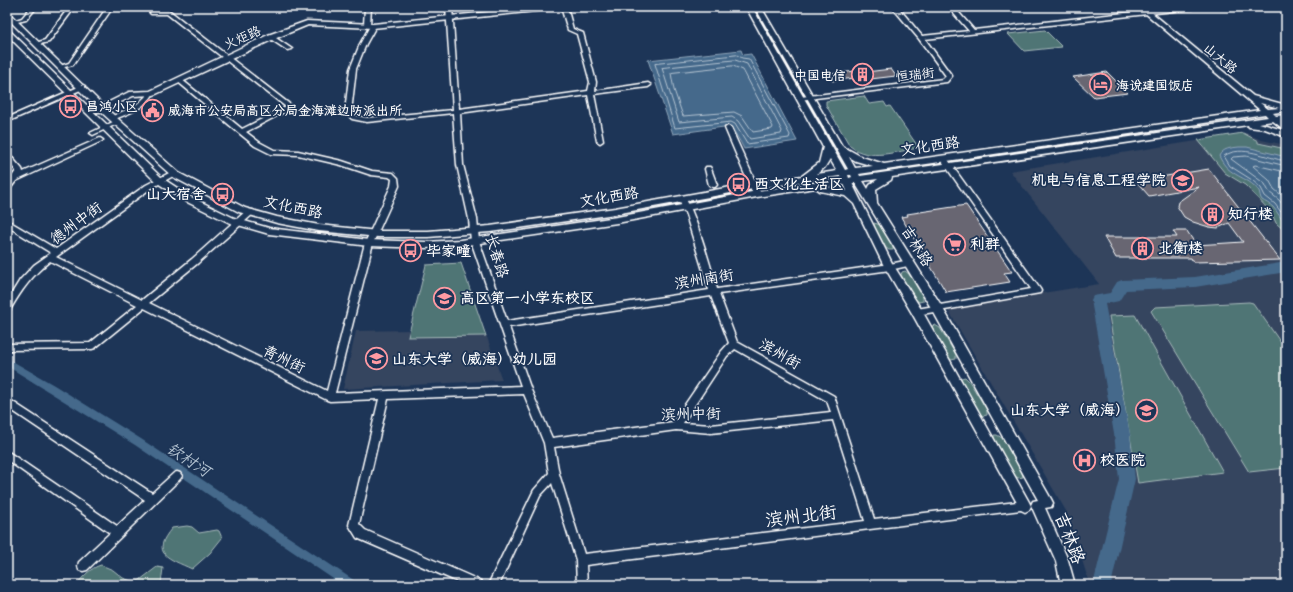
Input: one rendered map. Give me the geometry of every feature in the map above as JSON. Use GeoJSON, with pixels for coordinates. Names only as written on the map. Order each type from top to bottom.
{"type":"FeatureCollection","features":[{"type":"Feature","properties":{"kind":"main road","name":"火炬路"},"geometry":{"type":"LineString","coordinates":[[91,113],[132,94],[151,93],[226,57],[307,23],[370,26],[516,9],[555,7]]}},
{"type":"Feature","properties":{"kind":"main road","name":"吉林路"},"geometry":{"type":"LineString","coordinates":[[749,7],[844,177],[890,267],[1036,505]]}},
{"type":"Feature","properties":{"kind":"main road","name":"吉林路"},"geometry":{"type":"LineString","coordinates":[[758,7],[855,176],[937,308],[1036,505],[1062,560],[1068,585]]}},
{"type":"Feature","properties":{"kind":"main road","name":"山大路"},"geometry":{"type":"LineString","coordinates":[[1141,7],[1286,128]]}},
{"type":"Feature","properties":{"kind":"main road","name":"文化西路"},"geometry":{"type":"LineString","coordinates":[[7,14],[102,108],[173,173],[242,210],[277,220],[319,228],[373,234],[428,234],[474,231],[615,211],[683,198],[855,176],[1286,108]]}},
{"type":"Feature","properties":{"kind":"main road","name":"文化西路"},"geometry":{"type":"LineString","coordinates":[[7,30],[158,180],[188,199],[231,220],[269,230],[311,237],[369,243],[426,245],[475,241],[687,208],[755,190]]}},
{"type":"Feature","properties":{"kind":"main road"},"geometry":{"type":"LineString","coordinates":[[1243,91],[1269,103],[1286,108]]}},
{"type":"Feature","properties":{"kind":"main road"},"geometry":{"type":"LineString","coordinates":[[1231,117],[1240,115],[1247,110],[1249,105],[1243,91]]}},
{"type":"Feature","properties":{"kind":"main road","name":"文化西路"},"geometry":{"type":"LineString","coordinates":[[946,162],[1286,117]]}},
{"type":"Feature","properties":{"kind":"main road"},"geometry":{"type":"LineString","coordinates":[[1240,124],[1266,127],[1286,134]]}},
{"type":"Feature","properties":{"kind":"main road"},"geometry":{"type":"LineString","coordinates":[[827,147],[827,158],[806,183],[848,194],[858,205]]}},
{"type":"Feature","properties":{"kind":"main road"},"geometry":{"type":"LineString","coordinates":[[838,147],[859,159],[892,170]]}},
{"type":"Feature","properties":{"kind":"main road"},"geometry":{"type":"LineString","coordinates":[[873,204],[870,194],[872,187],[892,170]]}},
{"type":"Feature","properties":{"kind":"street"},"geometry":{"type":"LineString","coordinates":[[15,22],[24,19],[34,7]]}},
{"type":"Feature","properties":{"kind":"street"},"geometry":{"type":"LineString","coordinates":[[38,44],[47,41],[72,7]]}},
{"type":"Feature","properties":{"kind":"street"},"geometry":{"type":"LineString","coordinates":[[62,67],[71,64],[110,7]]}},
{"type":"Feature","properties":{"kind":"street"},"geometry":{"type":"LineString","coordinates":[[156,7],[153,13],[168,12],[290,107],[241,132]]}},
{"type":"Feature","properties":{"kind":"street"},"geometry":{"type":"LineString","coordinates":[[368,7],[370,26],[354,69],[348,112],[350,115],[358,119],[368,120],[455,110],[591,93],[648,84]]}},
{"type":"Feature","properties":{"kind":"street","name":"长春路"},"geometry":{"type":"LineString","coordinates":[[449,7],[460,165],[475,241],[527,390],[549,443],[554,474],[581,560],[582,585]]}},
{"type":"Feature","properties":{"kind":"street"},"geometry":{"type":"LineString","coordinates":[[564,7],[571,30],[580,33],[593,82],[591,93],[600,141]]}},
{"type":"Feature","properties":{"kind":"street"},"geometry":{"type":"LineString","coordinates":[[895,7],[921,38],[1192,7]]}},
{"type":"Feature","properties":{"kind":"street"},"geometry":{"type":"LineString","coordinates":[[951,7],[973,32]]}},
{"type":"Feature","properties":{"kind":"street"},"geometry":{"type":"LineString","coordinates":[[271,37],[289,49]]}},
{"type":"Feature","properties":{"kind":"street","name":"恒瑞街"},"geometry":{"type":"LineString","coordinates":[[801,99],[945,81],[949,76],[921,38]]}},
{"type":"Feature","properties":{"kind":"street"},"geometry":{"type":"LineString","coordinates":[[179,80],[241,132],[257,144],[272,152],[298,153],[342,163],[371,173],[391,175],[396,178],[395,186],[369,243],[330,397]]}},
{"type":"Feature","properties":{"kind":"street"},"geometry":{"type":"LineString","coordinates":[[7,120],[83,88]]}},
{"type":"Feature","properties":{"kind":"street"},"geometry":{"type":"LineString","coordinates":[[93,133],[106,127],[141,105],[148,99],[151,93]]}},
{"type":"Feature","properties":{"kind":"street"},"geometry":{"type":"LineString","coordinates":[[728,128],[755,190]]}},
{"type":"Feature","properties":{"kind":"street"},"geometry":{"type":"LineString","coordinates":[[14,179],[100,140]]}},
{"type":"Feature","properties":{"kind":"street"},"geometry":{"type":"LineString","coordinates":[[7,156],[20,171],[7,188]]}},
{"type":"Feature","properties":{"kind":"street"},"geometry":{"type":"LineString","coordinates":[[917,312],[1037,291],[946,162]]}},
{"type":"Feature","properties":{"kind":"street"},"geometry":{"type":"LineString","coordinates":[[708,169],[713,185]]}},
{"type":"Feature","properties":{"kind":"street","name":"德州中街"},"geometry":{"type":"LineString","coordinates":[[7,308],[23,282],[37,266],[158,180],[173,173]]}},
{"type":"Feature","properties":{"kind":"street"},"geometry":{"type":"LineString","coordinates":[[676,426],[724,354],[734,344],[714,292],[683,198]]}},
{"type":"Feature","properties":{"kind":"street"},"geometry":{"type":"LineString","coordinates":[[7,347],[92,346],[250,212]]}},
{"type":"Feature","properties":{"kind":"street","name":"青州街"},"geometry":{"type":"LineString","coordinates":[[7,224],[53,256],[142,304],[330,397],[527,390]]}},
{"type":"Feature","properties":{"kind":"street","name":"滨州南街"},"geometry":{"type":"LineString","coordinates":[[504,325],[909,263]]}},
{"type":"Feature","properties":{"kind":"street","name":"滨州街"},"geometry":{"type":"LineString","coordinates":[[734,344],[830,399],[871,525]]}},
{"type":"Feature","properties":{"kind":"street"},"geometry":{"type":"LineString","coordinates":[[384,395],[354,525],[361,534],[477,585]]}},
{"type":"Feature","properties":{"kind":"street"},"geometry":{"type":"LineString","coordinates":[[7,402],[153,499]]}},
{"type":"Feature","properties":{"kind":"street","name":"滨州中街"},"geometry":{"type":"LineString","coordinates":[[549,443],[676,426],[711,429],[835,416]]}},
{"type":"Feature","properties":{"kind":"street"},"geometry":{"type":"LineString","coordinates":[[7,455],[118,533]]}},
{"type":"Feature","properties":{"kind":"street"},"geometry":{"type":"LineString","coordinates":[[493,585],[537,493],[554,474]]}},
{"type":"Feature","properties":{"kind":"street"},"geometry":{"type":"LineString","coordinates":[[83,566],[177,476]]}},
{"type":"Feature","properties":{"kind":"street","name":"滨州北街"},"geometry":{"type":"LineString","coordinates":[[581,560],[1036,505]]}},
{"type":"Feature","properties":{"kind":"shaded area","name":"山东大学（威海）"},"geometry":{"type":"Polygon","coordinates":[[[1246,133],[1261,140],[1286,145],[1286,585],[1090,585],[1066,511],[947,308],[1099,284],[1010,171],[1246,133]]]}},
{"type":"Feature","properties":{"kind":"shaded area","name":"高区第一小学东校区"},"geometry":{"type":"Polygon","coordinates":[[[461,263],[502,380],[343,389],[356,331],[410,330],[426,265],[461,263]]]}},
{"type":"Feature","properties":{"kind":"green space"},"geometry":{"type":"Polygon","coordinates":[[[1045,30],[1062,47],[1024,51],[1008,34],[1045,30]]]}},
{"type":"Feature","properties":{"kind":"green space"},"geometry":{"type":"Polygon","coordinates":[[[864,96],[869,104],[884,102],[887,107],[890,106],[919,148],[893,153],[874,154],[858,151],[850,146],[826,105],[826,101],[864,96]]]}},
{"type":"Feature","properties":{"kind":"green space"},"geometry":{"type":"Polygon","coordinates":[[[1243,133],[1258,141],[1258,143],[1286,149],[1286,232],[1276,223],[1271,212],[1245,185],[1225,173],[1198,140],[1243,133]]]}},
{"type":"Feature","properties":{"kind":"green space"},"geometry":{"type":"Polygon","coordinates":[[[874,223],[881,225],[893,246],[893,250],[886,248],[874,226],[874,223]]]}},
{"type":"Feature","properties":{"kind":"green space"},"geometry":{"type":"Polygon","coordinates":[[[461,263],[486,336],[408,337],[426,265],[461,263]]]}},
{"type":"Feature","properties":{"kind":"green space"},"geometry":{"type":"Polygon","coordinates":[[[905,271],[909,274],[923,297],[923,301],[919,302],[915,299],[901,275],[902,272],[905,271]]]}},
{"type":"Feature","properties":{"kind":"green space"},"geometry":{"type":"Polygon","coordinates":[[[1253,303],[1286,350],[1286,468],[1249,472],[1151,311],[1155,307],[1253,303]]]}},
{"type":"Feature","properties":{"kind":"green space"},"geometry":{"type":"Polygon","coordinates":[[[1135,315],[1223,472],[1138,483],[1109,316],[1135,315]]]}},
{"type":"Feature","properties":{"kind":"green space"},"geometry":{"type":"Polygon","coordinates":[[[935,325],[940,328],[956,355],[956,359],[951,360],[947,357],[932,330],[932,326],[935,325]]]}},
{"type":"Feature","properties":{"kind":"green space"},"geometry":{"type":"Polygon","coordinates":[[[965,377],[987,410],[987,415],[983,416],[978,413],[961,382],[961,378],[965,377]]]}},
{"type":"Feature","properties":{"kind":"green space"},"geometry":{"type":"Polygon","coordinates":[[[994,435],[1002,438],[1022,472],[1023,477],[1018,478],[1013,475],[994,440],[994,435]]]}},
{"type":"Feature","properties":{"kind":"green space"},"geometry":{"type":"Polygon","coordinates":[[[187,526],[192,527],[199,533],[217,530],[222,538],[210,553],[192,569],[169,558],[162,549],[162,544],[172,528],[187,526]]]}},
{"type":"Feature","properties":{"kind":"green space"},"geometry":{"type":"Polygon","coordinates":[[[101,565],[113,570],[123,578],[134,582],[140,580],[157,567],[163,568],[161,583],[160,585],[76,585],[90,571],[101,565]]]}},
{"type":"Feature","properties":{"kind":"water"},"geometry":{"type":"Polygon","coordinates":[[[741,50],[743,55],[751,54],[797,141],[744,149],[731,126],[673,134],[648,60],[741,50]]]}},
{"type":"Feature","properties":{"kind":"water"},"geometry":{"type":"Polygon","coordinates":[[[1239,147],[1247,147],[1286,157],[1286,224],[1273,207],[1262,200],[1259,191],[1254,186],[1233,173],[1223,163],[1219,156],[1223,151],[1239,147]]]}},
{"type":"Feature","properties":{"kind":"building"},"geometry":{"type":"Polygon","coordinates":[[[891,69],[896,76],[862,80],[858,73],[891,69]]]}},
{"type":"Feature","properties":{"kind":"building"},"geometry":{"type":"Polygon","coordinates":[[[856,71],[861,77],[832,81],[829,74],[856,71]]]}},
{"type":"Feature","properties":{"kind":"building","name":"海说建国饭店"},"geometry":{"type":"Polygon","coordinates":[[[1107,72],[1128,93],[1094,97],[1073,77],[1107,72]]]}},
{"type":"Feature","properties":{"kind":"building","name":"知行楼"},"geometry":{"type":"Polygon","coordinates":[[[1209,169],[1280,260],[1193,262],[1191,258],[1116,258],[1104,237],[1177,237],[1173,231],[1187,231],[1196,245],[1243,242],[1229,223],[1218,228],[1209,227],[1193,222],[1184,217],[1177,206],[1178,202],[1199,187],[1149,196],[1136,181],[1209,169]]]}},
{"type":"Feature","properties":{"kind":"building","name":"利群"},"geometry":{"type":"Polygon","coordinates":[[[966,205],[1012,272],[1004,273],[1010,282],[946,292],[901,217],[908,216],[907,214],[966,205]]]}},
{"type":"Feature","properties":{"kind":"waterway"},"geometry":{"type":"LineString","coordinates":[[1102,585],[1127,479],[1122,434],[1098,300],[1114,297],[1122,285],[1195,282],[1286,267]]}},
{"type":"Feature","properties":{"kind":"waterway","name":"钦村河"},"geometry":{"type":"LineString","coordinates":[[7,362],[138,442],[351,585]]}},
{"type":"Feature","properties":{"kind":"place","name":"中国电信"},"geometry":{"type":"Point","coordinates":[862,75]}},
{"type":"Feature","properties":{"kind":"place","name":"海说建国饭店"},"geometry":{"type":"Point","coordinates":[1101,85]}},
{"type":"Feature","properties":{"kind":"place","name":"昌鸿小区"},"geometry":{"type":"Point","coordinates":[70,106]}},
{"type":"Feature","properties":{"kind":"place","name":"威海市公安局高区分局金海滩边防派出所"},"geometry":{"type":"Point","coordinates":[152,110]}},
{"type":"Feature","properties":{"kind":"place","name":"机电与信息工程学院"},"geometry":{"type":"Point","coordinates":[1182,180]}},
{"type":"Feature","properties":{"kind":"place","name":"西文化生活区"},"geometry":{"type":"Point","coordinates":[738,184]}},
{"type":"Feature","properties":{"kind":"place","name":"山大宿舍"},"geometry":{"type":"Point","coordinates":[222,194]}},
{"type":"Feature","properties":{"kind":"place","name":"知行楼"},"geometry":{"type":"Point","coordinates":[1213,214]}},
{"type":"Feature","properties":{"kind":"place","name":"利群"},"geometry":{"type":"Point","coordinates":[955,244]}},
{"type":"Feature","properties":{"kind":"place","name":"北衡楼"},"geometry":{"type":"Point","coordinates":[1142,248]}},
{"type":"Feature","properties":{"kind":"place","name":"毕家疃"},"geometry":{"type":"Point","coordinates":[411,251]}},
{"type":"Feature","properties":{"kind":"place","name":"高区第一小学东校区"},"geometry":{"type":"Point","coordinates":[445,298]}},
{"type":"Feature","properties":{"kind":"place","name":"山东大学（威海）幼儿园"},"geometry":{"type":"Point","coordinates":[376,359]}},
{"type":"Feature","properties":{"kind":"place","name":"山东大学（威海）"},"geometry":{"type":"Point","coordinates":[1146,410]}},
{"type":"Feature","properties":{"kind":"place","name":"校医院"},"geometry":{"type":"Point","coordinates":[1085,460]}}]}
